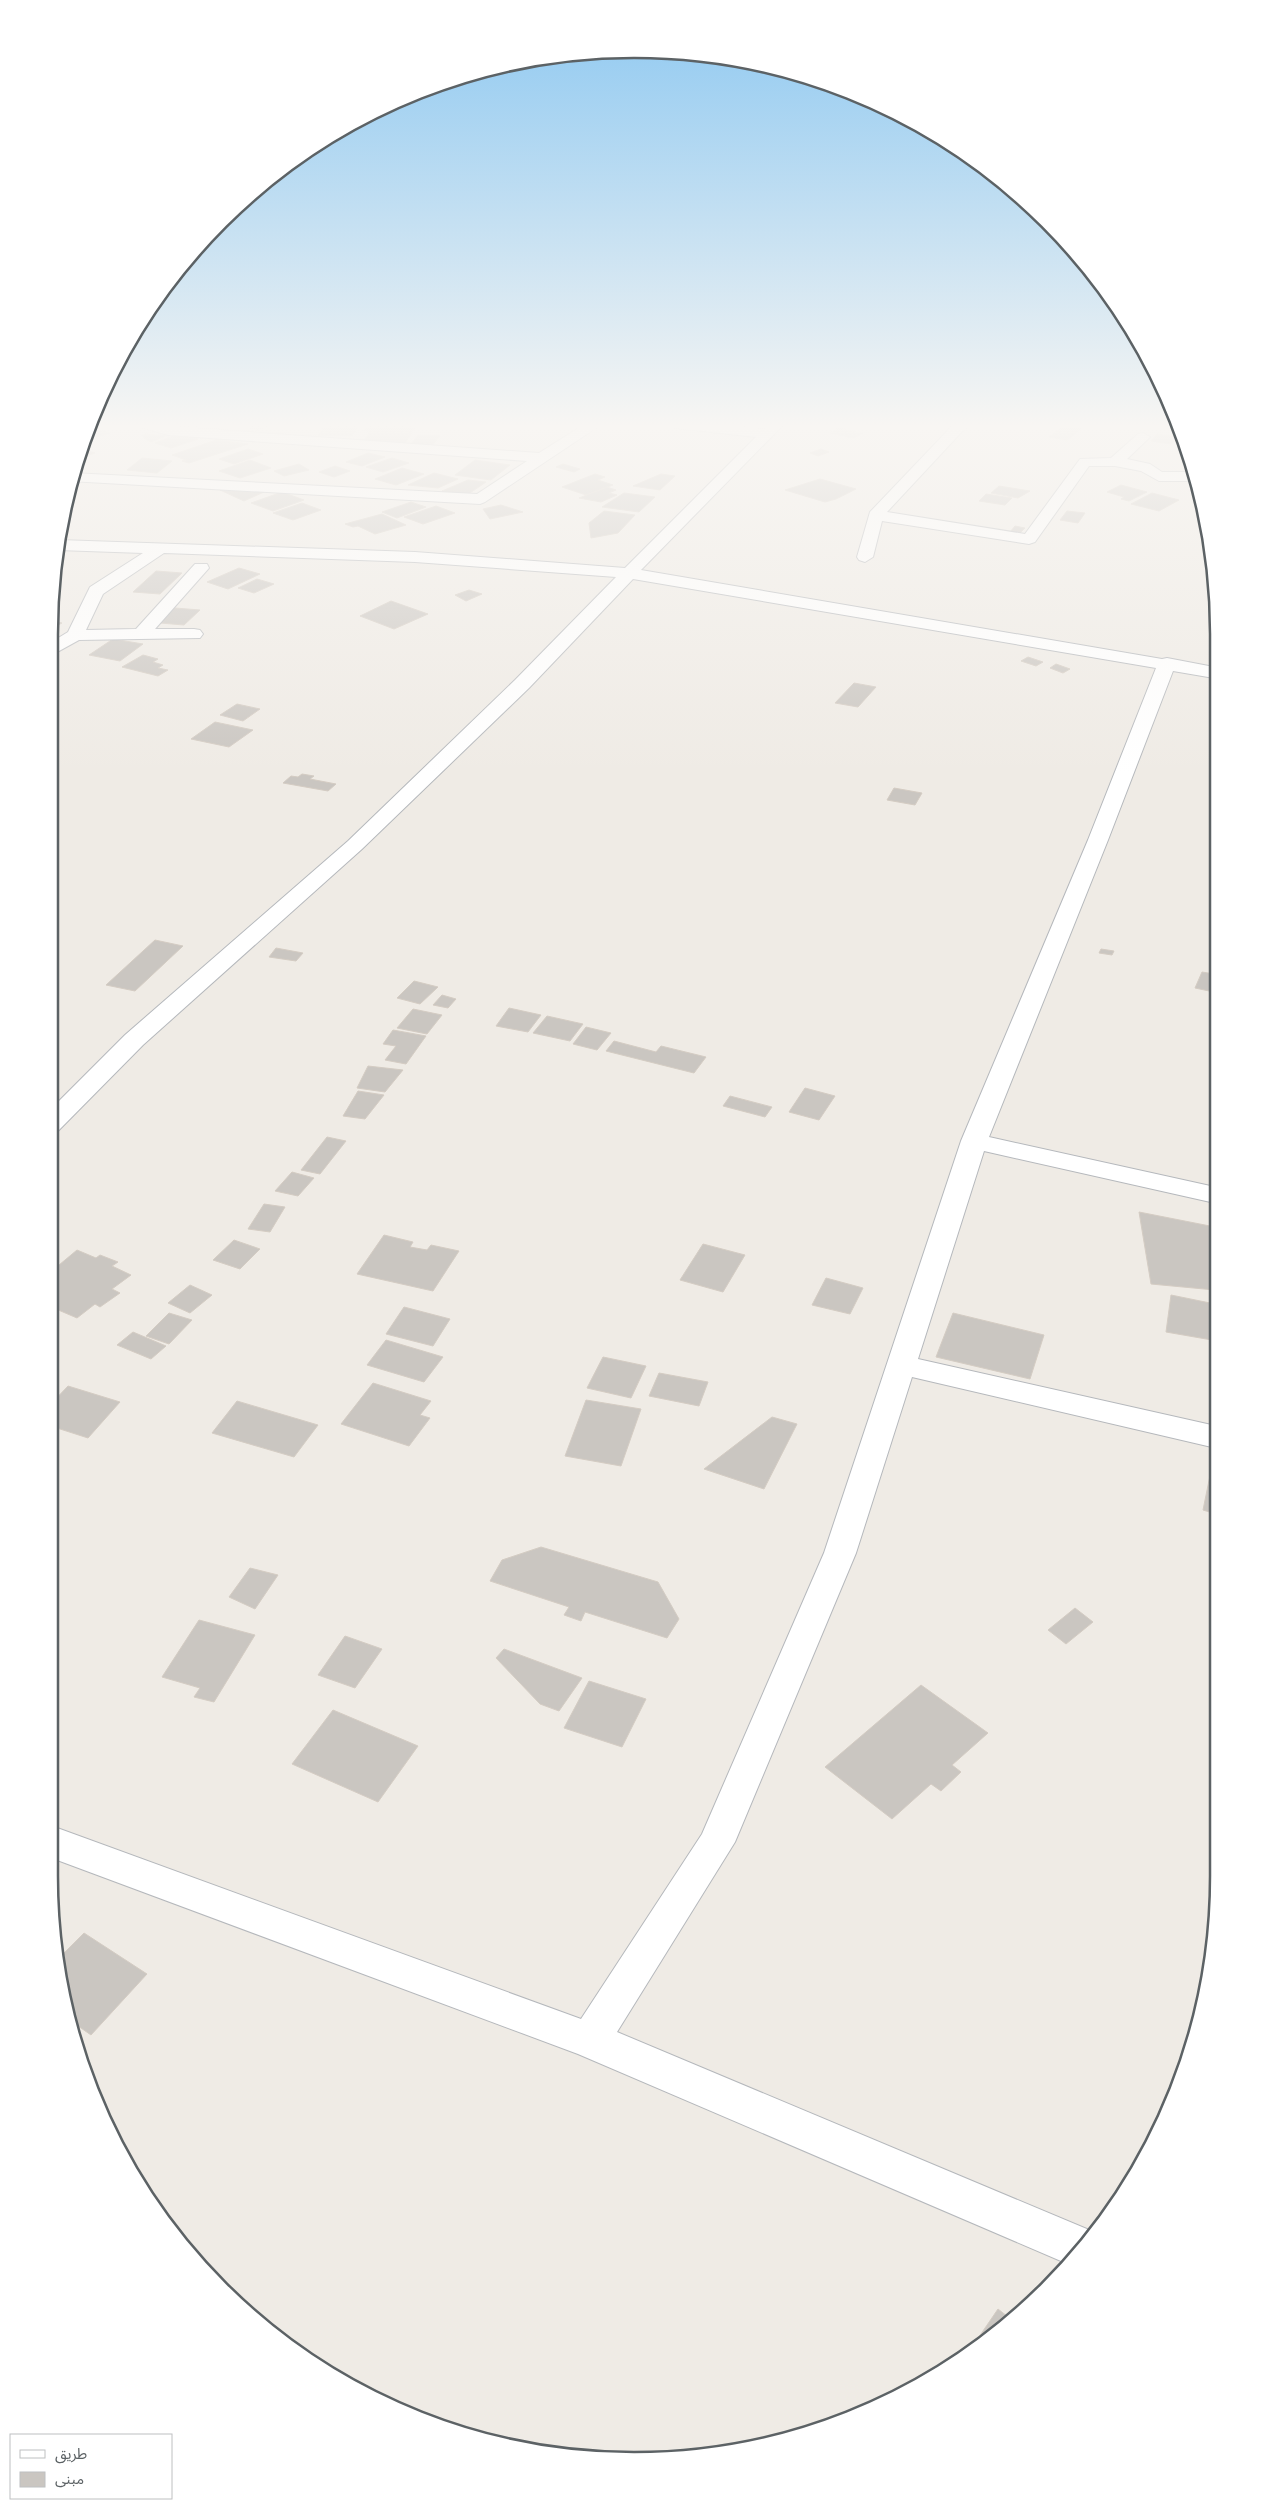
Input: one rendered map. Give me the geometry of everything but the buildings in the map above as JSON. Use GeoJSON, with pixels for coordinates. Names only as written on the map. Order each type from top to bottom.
{"type":"FeatureCollection","features":[{"type":"Feature","properties":{"kind":"street"},"geometry":{"type":"LineString","coordinates":[[58,1118],[134,1040],[355,845],[522,684],[661,541]]}},
{"type":"Feature","properties":{"kind":"street"},"geometry":{"type":"LineString","coordinates":[[865,557],[869,541]]}},
{"type":"Feature","properties":{"kind":"street"},"geometry":{"type":"LineString","coordinates":[[64,545],[432,558],[531,563],[629,573],[1167,663],[1210,672]]}},
{"type":"Feature","properties":{"kind":"street"},"geometry":{"type":"LineString","coordinates":[[75,635],[96,591],[160,549]]}},
{"type":"Feature","properties":{"kind":"street"},"geometry":{"type":"LineString","coordinates":[[142,634],[202,568]]}},
{"type":"Feature","properties":{"kind":"street"},"geometry":{"type":"LineString","coordinates":[[58,646],[75,635],[194,634]]}},
{"type":"Feature","properties":{"kind":"street"},"geometry":{"type":"LineString","coordinates":[[590,2040],[717,1842],[840,1553],[974,1141],[1098,840],[1167,663]]}},
{"type":"Feature","properties":{"kind":"street"},"geometry":{"type":"LineString","coordinates":[[974,1141],[1210,1194]]}},
{"type":"Feature","properties":{"kind":"street"},"geometry":{"type":"LineString","coordinates":[[901,1365],[1210,1436]]}},
{"type":"Feature","properties":{"kind":"street"},"geometry":{"type":"LineString","coordinates":[[58,1844],[590,2040],[1075,2245]]}}]}
